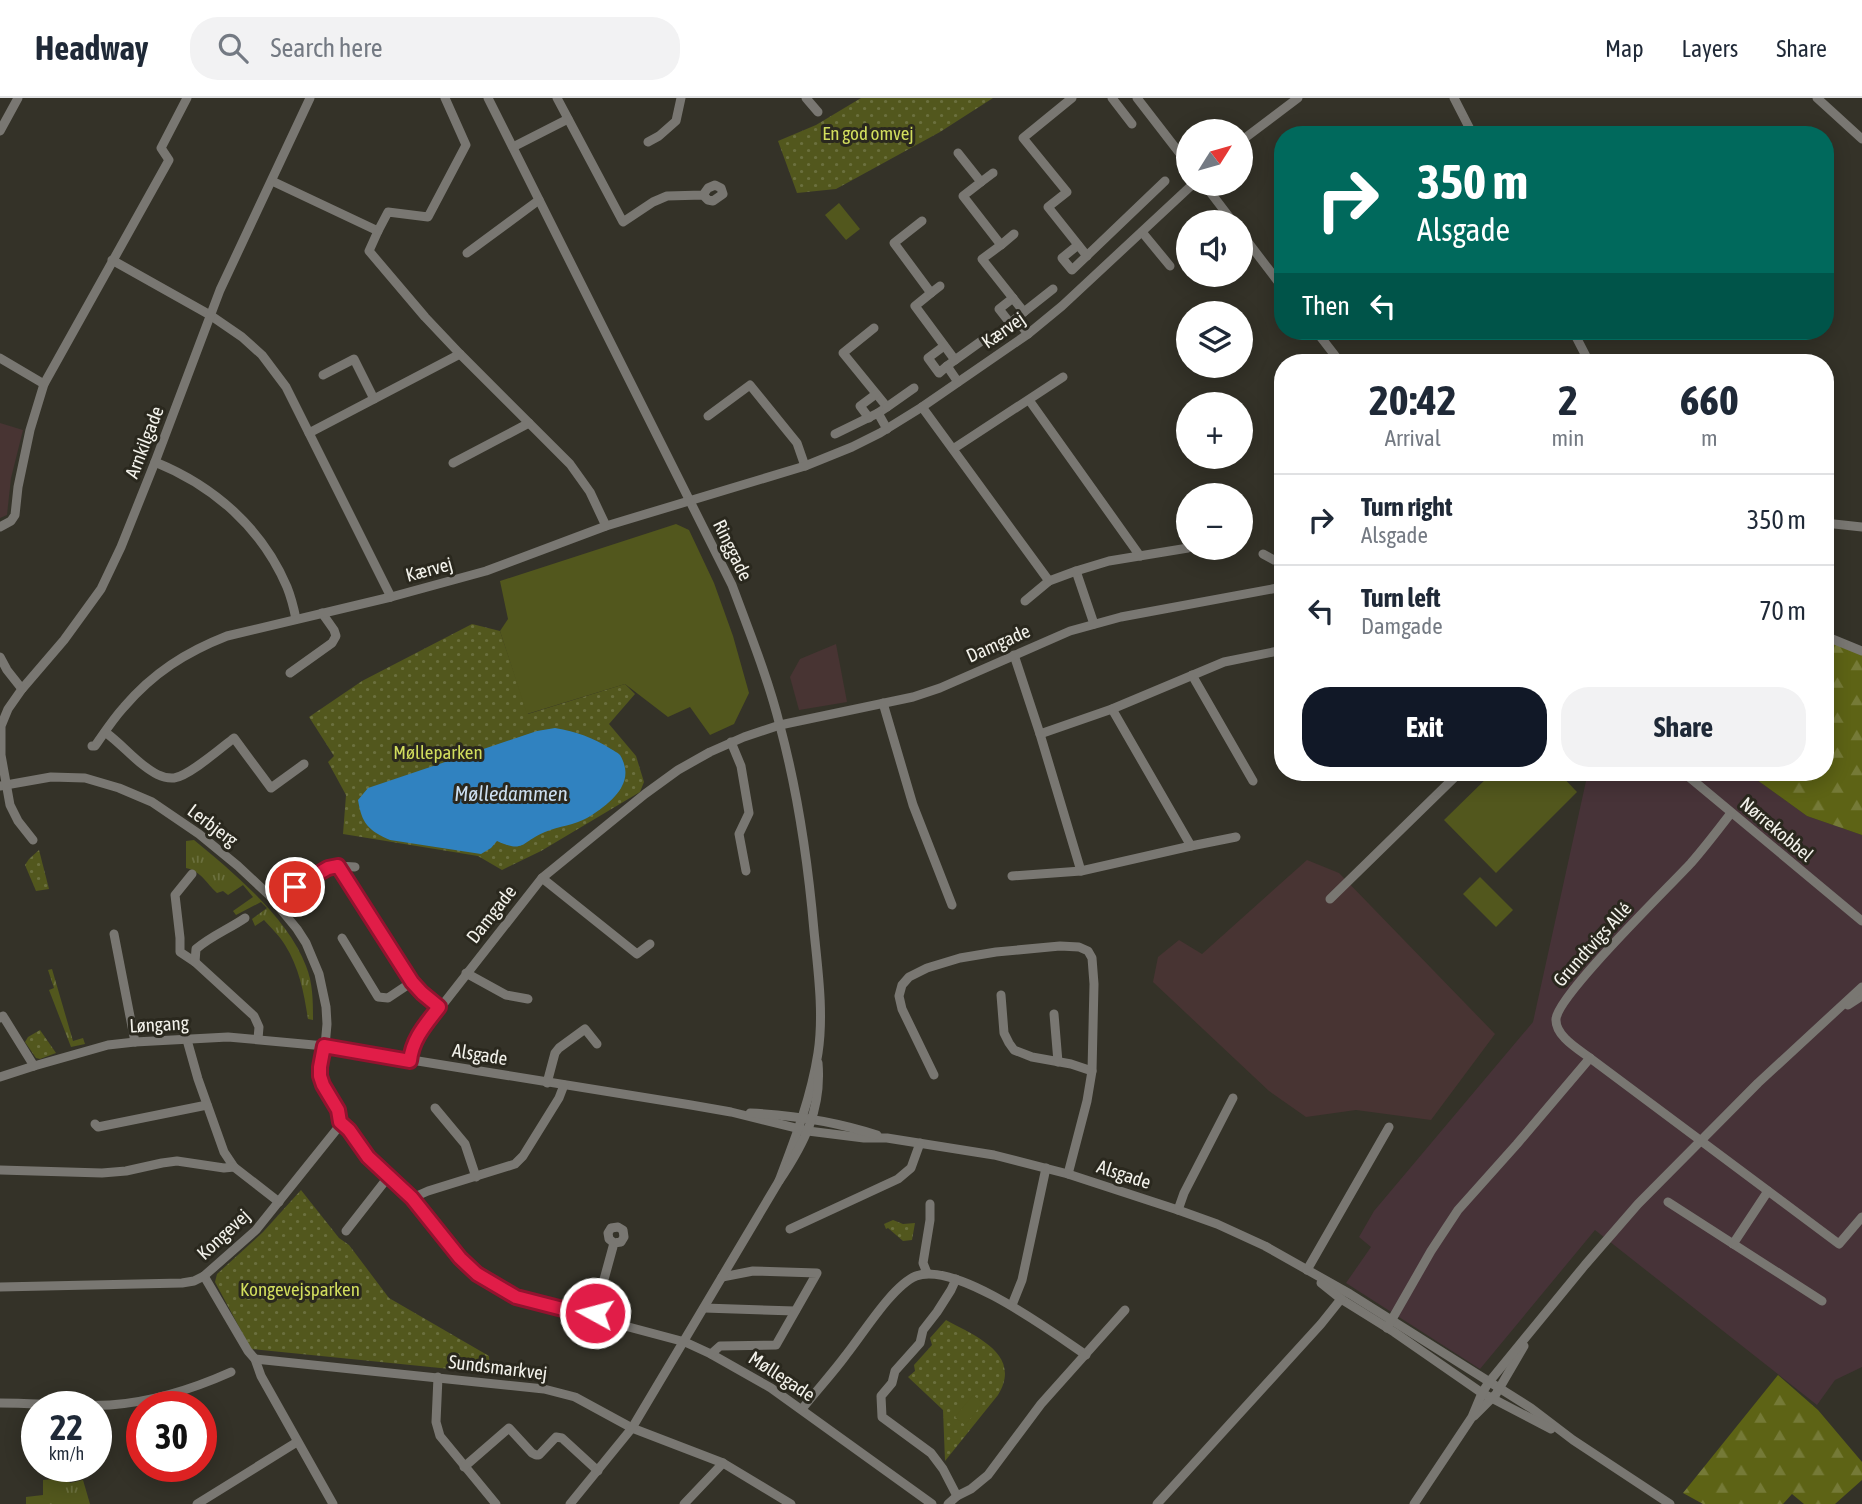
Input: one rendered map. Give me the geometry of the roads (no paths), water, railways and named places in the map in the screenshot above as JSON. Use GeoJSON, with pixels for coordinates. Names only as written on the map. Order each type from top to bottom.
{"type":"FeatureCollection","features":[{"type":"Feature","properties":{"kind":"street"},"geometry":{"type":"LineString","coordinates":[[0,131],[18,98]]}},
{"type":"Feature","properties":{"kind":"street"},"geometry":{"type":"LineString","coordinates":[[0,527],[10,522],[15,515],[30,430],[44,384],[169,160],[161,148],[187,98]]}},
{"type":"Feature","properties":{"kind":"street","name":"Arnkilgade"},"geometry":{"type":"LineString","coordinates":[[33,840],[18,821],[3,785],[1,726],[8,709],[22,689],[60,646],[101,589],[155,462],[220,290],[310,98]]}},
{"type":"Feature","properties":{"kind":"street"},"geometry":{"type":"LineString","coordinates":[[445,98],[466,145],[428,217],[388,212],[369,251],[425,317],[570,464],[590,492],[606,526]]}},
{"type":"Feature","properties":{"kind":"street","name":"Ringgade"},"geometry":{"type":"LineString","coordinates":[[488,98],[732,585],[758,654],[780,725],[795,789],[809,874],[818,978],[820,1082],[808,1119],[779,1181],[632,1428],[570,1504]]}},
{"type":"Feature","properties":{"kind":"street"},"geometry":{"type":"LineString","coordinates":[[557,98],[623,222],[667,196],[703,195]]}},
{"type":"Feature","properties":{"kind":"street"},"geometry":{"type":"LineString","coordinates":[[648,142],[676,121],[681,98]]}},
{"type":"Feature","properties":{"kind":"street"},"geometry":{"type":"LineString","coordinates":[[806,98],[818,112]]}},
{"type":"Feature","properties":{"kind":"street"},"geometry":{"type":"LineString","coordinates":[[1072,98],[1023,138],[1066,192],[1048,207],[1087,256]]}},
{"type":"Feature","properties":{"kind":"street"},"geometry":{"type":"LineString","coordinates":[[1112,98],[1132,124]]}},
{"type":"Feature","properties":{"kind":"street"},"geometry":{"type":"LineString","coordinates":[[1137,98],[1176,148]]}},
{"type":"Feature","properties":{"kind":"street"},"geometry":{"type":"LineString","coordinates":[[1253,132],[1298,98]]}},
{"type":"Feature","properties":{"kind":"street"},"geometry":{"type":"LineString","coordinates":[[1454,98],[1468,126]]}},
{"type":"Feature","properties":{"kind":"street"},"geometry":{"type":"LineString","coordinates":[[1817,98],[1862,139]]}},
{"type":"Feature","properties":{"kind":"street"},"geometry":{"type":"LineString","coordinates":[[513,147],[568,119]]}},
{"type":"Feature","properties":{"kind":"street"},"geometry":{"type":"LineString","coordinates":[[958,153],[981,182]]}},
{"type":"Feature","properties":{"kind":"street"},"geometry":{"type":"LineString","coordinates":[[993,173],[963,196],[1001,244]]}},
{"type":"Feature","properties":{"kind":"street"},"geometry":{"type":"LineString","coordinates":[[272,181],[377,231]]}},
{"type":"Feature","properties":{"kind":"street"},"geometry":{"type":"LineString","coordinates":[[1078,245],[1062,258],[1072,270],[1166,181]]}},
{"type":"Feature","properties":{"kind":"street","name":"Kærvej"},"geometry":{"type":"LineString","coordinates":[[92,746],[95,746],[122,708],[138,692],[181,657],[201,646],[227,636],[486,571],[606,526],[805,466],[852,447],[922,407],[1028,334],[1180,196]]}},
{"type":"Feature","properties":{"kind":"street"},"geometry":{"type":"LineString","coordinates":[[1212,196],[1224,210]]}},
{"type":"Feature","properties":{"kind":"street"},"geometry":{"type":"LineString","coordinates":[[467,253],[539,200]]}},
{"type":"Feature","properties":{"kind":"street"},"geometry":{"type":"LineString","coordinates":[[922,221],[894,243],[931,293]]}},
{"type":"Feature","properties":{"kind":"street"},"geometry":{"type":"LineString","coordinates":[[1142,232],[1170,267]]}},
{"type":"Feature","properties":{"kind":"street"},"geometry":{"type":"LineString","coordinates":[[1014,234],[982,259],[1024,312]]}},
{"type":"Feature","properties":{"kind":"street"},"geometry":{"type":"LineString","coordinates":[[1253,249],[1274,276]]}},
{"type":"Feature","properties":{"kind":"street"},"geometry":{"type":"LineString","coordinates":[[112,260],[210,315],[262,355],[286,387],[391,597]]}},
{"type":"Feature","properties":{"kind":"street"},"geometry":{"type":"LineString","coordinates":[[1080,263],[1093,277]]}},
{"type":"Feature","properties":{"kind":"street"},"geometry":{"type":"LineString","coordinates":[[940,286],[915,306],[944,346],[958,382]]}},
{"type":"Feature","properties":{"kind":"street"},"geometry":{"type":"LineString","coordinates":[[1013,298],[999,309],[1010,323],[1054,289]]}},
{"type":"Feature","properties":{"kind":"street"},"geometry":{"type":"LineString","coordinates":[[1016,318],[1028,334]]}},
{"type":"Feature","properties":{"kind":"street"},"geometry":{"type":"LineString","coordinates":[[874,328],[844,353],[887,407]]}},
{"type":"Feature","properties":{"kind":"street"},"geometry":{"type":"LineString","coordinates":[[944,346],[928,358],[939,373],[987,337]]}},
{"type":"Feature","properties":{"kind":"street"},"geometry":{"type":"LineString","coordinates":[[1323,340],[1334,354]]}},
{"type":"Feature","properties":{"kind":"street"},"geometry":{"type":"LineString","coordinates":[[309,433],[460,354]]}},
{"type":"Feature","properties":{"kind":"street"},"geometry":{"type":"LineString","coordinates":[[0,358],[44,384]]}},
{"type":"Feature","properties":{"kind":"street"},"geometry":{"type":"LineString","coordinates":[[323,375],[354,359],[374,399]]}},
{"type":"Feature","properties":{"kind":"street"},"geometry":{"type":"LineString","coordinates":[[953,449],[1063,377]]}},
{"type":"Feature","properties":{"kind":"street"},"geometry":{"type":"LineString","coordinates":[[708,416],[750,385],[797,443],[805,466]]}},
{"type":"Feature","properties":{"kind":"street"},"geometry":{"type":"LineString","coordinates":[[835,434],[887,407],[914,388]]}},
{"type":"Feature","properties":{"kind":"street"},"geometry":{"type":"LineString","coordinates":[[876,394],[860,406],[887,429]]}},
{"type":"Feature","properties":{"kind":"street"},"geometry":{"type":"LineString","coordinates":[[1029,400],[1140,556]]}},
{"type":"Feature","properties":{"kind":"street"},"geometry":{"type":"LineString","coordinates":[[922,407],[1049,581]]}},
{"type":"Feature","properties":{"kind":"street"},"geometry":{"type":"LineString","coordinates":[[453,463],[529,423]]}},
{"type":"Feature","properties":{"kind":"street"},"geometry":{"type":"LineString","coordinates":[[155,462],[187,476],[209,490],[247,525],[264,545],[289,590],[296,619]]}},
{"type":"Feature","properties":{"kind":"street"},"geometry":{"type":"LineString","coordinates":[[1834,524],[1862,527]]}},
{"type":"Feature","properties":{"kind":"street"},"geometry":{"type":"LineString","coordinates":[[1025,601],[1049,581],[1076,571],[1109,561],[1176,550]]}},
{"type":"Feature","properties":{"kind":"street"},"geometry":{"type":"LineString","coordinates":[[1262,554],[1274,560]]}},
{"type":"Feature","properties":{"kind":"street"},"geometry":{"type":"LineString","coordinates":[[1076,571],[1094,624]]}},
{"type":"Feature","properties":{"kind":"street","name":"Damgade"},"geometry":{"type":"LineString","coordinates":[[410,1061],[415,1040],[542,878],[645,794],[678,770],[710,752],[780,725],[913,697],[940,688],[1070,631],[1094,624],[1274,589]]}},
{"type":"Feature","properties":{"kind":"street"},"geometry":{"type":"LineString","coordinates":[[290,673],[332,643],[336,636],[322,613]]}},
{"type":"Feature","properties":{"kind":"street"},"geometry":{"type":"LineString","coordinates":[[1834,640],[1862,651]]}},
{"type":"Feature","properties":{"kind":"street"},"geometry":{"type":"LineString","coordinates":[[1040,734],[1112,709],[1224,662],[1274,652]]}},
{"type":"Feature","properties":{"kind":"street"},"geometry":{"type":"LineString","coordinates":[[1014,655],[1081,871]]}},
{"type":"Feature","properties":{"kind":"street"},"geometry":{"type":"LineString","coordinates":[[0,657],[22,689]]}},
{"type":"Feature","properties":{"kind":"street"},"geometry":{"type":"LineString","coordinates":[[1192,674],[1253,781]]}},
{"type":"Feature","properties":{"kind":"street"},"geometry":{"type":"LineString","coordinates":[[883,703],[913,805],[952,905]]}},
{"type":"Feature","properties":{"kind":"street"},"geometry":{"type":"LineString","coordinates":[[1112,709],[1191,846]]}},
{"type":"Feature","properties":{"kind":"street"},"geometry":{"type":"LineString","coordinates":[[105,732],[141,764],[165,777],[174,778],[184,774],[234,738],[271,788],[304,764]]}},
{"type":"Feature","properties":{"kind":"street"},"geometry":{"type":"LineString","coordinates":[[731,742],[741,765],[749,813],[739,834],[746,871]]}},
{"type":"Feature","properties":{"kind":"street","name":"Lerbjerg"},"geometry":{"type":"LineString","coordinates":[[3,785],[51,777],[85,778],[152,802],[199,834],[269,895],[306,943],[323,990],[327,1024],[324,1046]]}},
{"type":"Feature","properties":{"kind":"street"},"geometry":{"type":"LineString","coordinates":[[1330,899],[1451,781]]}},
{"type":"Feature","properties":{"kind":"street","name":"Nørrekobbel"},"geometry":{"type":"LineString","coordinates":[[1694,781],[1862,923]]}},
{"type":"Feature","properties":{"kind":"street","name":"Grundtvigs Allé"},"geometry":{"type":"LineString","coordinates":[[1731,813],[1693,860],[1604,954],[1562,1003],[1556,1018],[1557,1028],[1590,1058],[1839,1244],[1862,1217]]}},
{"type":"Feature","properties":{"kind":"street"},"geometry":{"type":"LineString","coordinates":[[1012,876],[1081,871],[1236,837]]}},
{"type":"Feature","properties":{"kind":"street"},"geometry":{"type":"LineString","coordinates":[[338,866],[412,982],[439,1007]]}},
{"type":"Feature","properties":{"kind":"street"},"geometry":{"type":"LineString","coordinates":[[283,895],[328,868],[355,867]]}},
{"type":"Feature","properties":{"kind":"street"},"geometry":{"type":"LineString","coordinates":[[192,874],[175,895],[180,952],[195,962],[254,1016],[258,1039]]}},
{"type":"Feature","properties":{"kind":"street"},"geometry":{"type":"LineString","coordinates":[[542,878],[637,954],[650,944]]}},
{"type":"Feature","properties":{"kind":"street"},"geometry":{"type":"LineString","coordinates":[[195,962],[196,949],[207,939],[245,918]]}},
{"type":"Feature","properties":{"kind":"street"},"geometry":{"type":"LineString","coordinates":[[114,934],[135,1042]]}},
{"type":"Feature","properties":{"kind":"street"},"geometry":{"type":"LineString","coordinates":[[342,938],[378,997],[388,998],[412,982]]}},
{"type":"Feature","properties":{"kind":"street"},"geometry":{"type":"LineString","coordinates":[[933,1075],[902,1009],[899,996],[902,985],[909,977],[927,968],[960,958],[996,952],[1060,946],[1079,947],[1088,951],[1092,958],[1094,984],[1092,1071],[1068,1174]]}},
{"type":"Feature","properties":{"kind":"street"},"geometry":{"type":"LineString","coordinates":[[466,973],[506,995],[528,999]]}},
{"type":"Feature","properties":{"kind":"street"},"geometry":{"type":"LineString","coordinates":[[1414,1504],[1472,1417],[1485,1388],[1637,1204],[1758,1083],[1862,986]]}},
{"type":"Feature","properties":{"kind":"street"},"geometry":{"type":"LineString","coordinates":[[1001,995],[1004,1033],[1014,1050],[1092,1071]]}},
{"type":"Feature","properties":{"kind":"street"},"geometry":{"type":"LineString","coordinates":[[1837,1011],[1862,996]]}},
{"type":"Feature","properties":{"kind":"street"},"geometry":{"type":"LineString","coordinates":[[1054,1014],[1058,1062]]}},
{"type":"Feature","properties":{"kind":"street"},"geometry":{"type":"LineString","coordinates":[[1,1015],[34,1066]]}},
{"type":"Feature","properties":{"kind":"street"},"geometry":{"type":"LineString","coordinates":[[547,1083],[559,1048],[585,1029],[597,1044]]}},
{"type":"Feature","properties":{"kind":"street","name":"Løngang"},"geometry":{"type":"LineString","coordinates":[[0,1077],[108,1045],[135,1042],[228,1038],[324,1046]]}},
{"type":"Feature","properties":{"kind":"street"},"geometry":{"type":"LineString","coordinates":[[187,1040],[224,1152],[233,1167],[279,1202]]}},
{"type":"Feature","properties":{"kind":"street","name":"Alsgade"},"geometry":{"type":"LineString","coordinates":[[324,1046],[731,1112],[803,1130],[864,1138],[887,1138],[994,1155],[1068,1174],[1178,1210],[1265,1246],[1350,1294],[1433,1358],[1485,1388]]}},
{"type":"Feature","properties":{"kind":"street","name":"Møllegade"},"geometry":{"type":"LineString","coordinates":[[324,1046],[320,1076],[338,1110],[340,1122],[368,1157],[412,1198],[460,1258],[477,1274],[516,1297],[685,1342],[711,1354],[744,1371],[802,1409],[932,1504]]}},
{"type":"Feature","properties":{"kind":"street"},"geometry":{"type":"LineString","coordinates":[[1389,1324],[1458,1210],[1590,1058]]}},
{"type":"Feature","properties":{"kind":"street"},"geometry":{"type":"LineString","coordinates":[[412,1198],[508,1167],[523,1156],[559,1098],[564,1085]]}},
{"type":"Feature","properties":{"kind":"street"},"geometry":{"type":"LineString","coordinates":[[1178,1210],[1184,1193],[1233,1098]]}},
{"type":"Feature","properties":{"kind":"street"},"geometry":{"type":"LineString","coordinates":[[95,1124],[98,1127],[207,1105]]}},
{"type":"Feature","properties":{"kind":"street"},"geometry":{"type":"LineString","coordinates":[[435,1108],[465,1144],[476,1177]]}},
{"type":"Feature","properties":{"kind":"street","name":"Alsgade"},"geometry":{"type":"LineString","coordinates":[[731,1112],[808,1119],[859,1129],[887,1138]]}},
{"type":"Feature","properties":{"kind":"street","name":"Kongevej"},"geometry":{"type":"LineString","coordinates":[[0,1287],[194,1281],[204,1276],[256,1230],[340,1122]]}},
{"type":"Feature","properties":{"kind":"street"},"geometry":{"type":"LineString","coordinates":[[1307,1270],[1389,1127]]}},
{"type":"Feature","properties":{"kind":"street"},"geometry":{"type":"LineString","coordinates":[[790,1229],[898,1179],[911,1168],[920,1143]]}},
{"type":"Feature","properties":{"kind":"street"},"geometry":{"type":"LineString","coordinates":[[0,1170],[126,1171],[177,1161],[233,1167]]}},
{"type":"Feature","properties":{"kind":"street"},"geometry":{"type":"LineString","coordinates":[[1012,1305],[1022,1280],[1046,1168]]}},
{"type":"Feature","properties":{"kind":"street"},"geometry":{"type":"LineString","coordinates":[[345,1231],[388,1176]]}},
{"type":"Feature","properties":{"kind":"street"},"geometry":{"type":"LineString","coordinates":[[1733,1244],[1768,1191]]}},
{"type":"Feature","properties":{"kind":"street"},"geometry":{"type":"LineString","coordinates":[[1668,1202],[1822,1301]]}},
{"type":"Feature","properties":{"kind":"street"},"geometry":{"type":"LineString","coordinates":[[927,1273],[923,1263],[930,1204]]}},
{"type":"Feature","properties":{"kind":"street"},"geometry":{"type":"LineString","coordinates":[[594,1317],[614,1243]]}},
{"type":"Feature","properties":{"kind":"street","name":"Alsgade"},"geometry":{"type":"LineString","coordinates":[[1307,1270],[1341,1299],[1389,1324],[1485,1388]]}},
{"type":"Feature","properties":{"kind":"street"},"geometry":{"type":"LineString","coordinates":[[711,1354],[720,1346],[776,1345],[817,1273],[753,1271],[722,1277]]}},
{"type":"Feature","properties":{"kind":"street"},"geometry":{"type":"LineString","coordinates":[[802,1409],[895,1292],[914,1277],[927,1273],[956,1279],[1012,1305],[1086,1355]]}},
{"type":"Feature","properties":{"kind":"street"},"geometry":{"type":"LineString","coordinates":[[204,1276],[255,1359],[261,1376],[333,1504]]}},
{"type":"Feature","properties":{"kind":"street"},"geometry":{"type":"LineString","coordinates":[[956,1279],[923,1330],[920,1343],[895,1371],[892,1383],[881,1396],[882,1417],[931,1453],[957,1496]]}},
{"type":"Feature","properties":{"kind":"street"},"geometry":{"type":"LineString","coordinates":[[1157,1504],[1341,1299]]}},
{"type":"Feature","properties":{"kind":"street"},"geometry":{"type":"LineString","coordinates":[[704,1308],[795,1311]]}},
{"type":"Feature","properties":{"kind":"street"},"geometry":{"type":"LineString","coordinates":[[948,1504],[988,1475],[1041,1404],[1125,1310]]}},
{"type":"Feature","properties":{"kind":"street"},"geometry":{"type":"LineString","coordinates":[[1472,1417],[1496,1394],[1535,1327]]}},
{"type":"Feature","properties":{"kind":"street","name":"Sundsmarkvej"},"geometry":{"type":"LineString","coordinates":[[255,1359],[561,1392],[632,1428],[723,1463],[791,1504]]}},
{"type":"Feature","properties":{"kind":"street"},"geometry":{"type":"LineString","coordinates":[[0,1403],[110,1405],[150,1399],[198,1386],[230,1372]]}},
{"type":"Feature","properties":{"kind":"street"},"geometry":{"type":"LineString","coordinates":[[438,1377],[436,1422],[440,1436],[496,1504]]}},
{"type":"Feature","properties":{"kind":"street"},"geometry":{"type":"LineString","coordinates":[[1485,1388],[1573,1440],[1670,1504]]}},
{"type":"Feature","properties":{"kind":"street"},"geometry":{"type":"LineString","coordinates":[[1496,1394],[1531,1408],[1573,1440]]}},
{"type":"Feature","properties":{"kind":"street"},"geometry":{"type":"LineString","coordinates":[[464,1466],[509,1429],[536,1455],[556,1437],[562,1438],[598,1471]]}},
{"type":"Feature","properties":{"kind":"street"},"geometry":{"type":"LineString","coordinates":[[197,1504],[297,1442]]}},
{"type":"Feature","properties":{"kind":"street"},"geometry":{"type":"LineString","coordinates":[[684,1504],[723,1463]]}},
{"type":"Feature","properties":{"kind":"water","name":"Mølledammen"},"geometry":{"type":"Polygon","coordinates":[[[555,728],[597,741],[619,754],[624,763],[625,773],[621,789],[594,814],[582,820],[545,832],[523,845],[506,845],[497,841],[481,854],[390,840],[376,833],[364,821],[358,800],[368,788],[537,731],[555,728]]]}},
{"type":"Feature","properties":{"kind":"park label","name":"En god omvej"},"geometry":{"type":"Point","coordinates":[868,133]}},
{"type":"Feature","properties":{"kind":"park label","name":"Mølleparken"},"geometry":{"type":"Point","coordinates":[438,752]}},
{"type":"Feature","properties":{"kind":"park label","name":"Kongevejsparken"},"geometry":{"type":"Point","coordinates":[300,1289]}}]}
